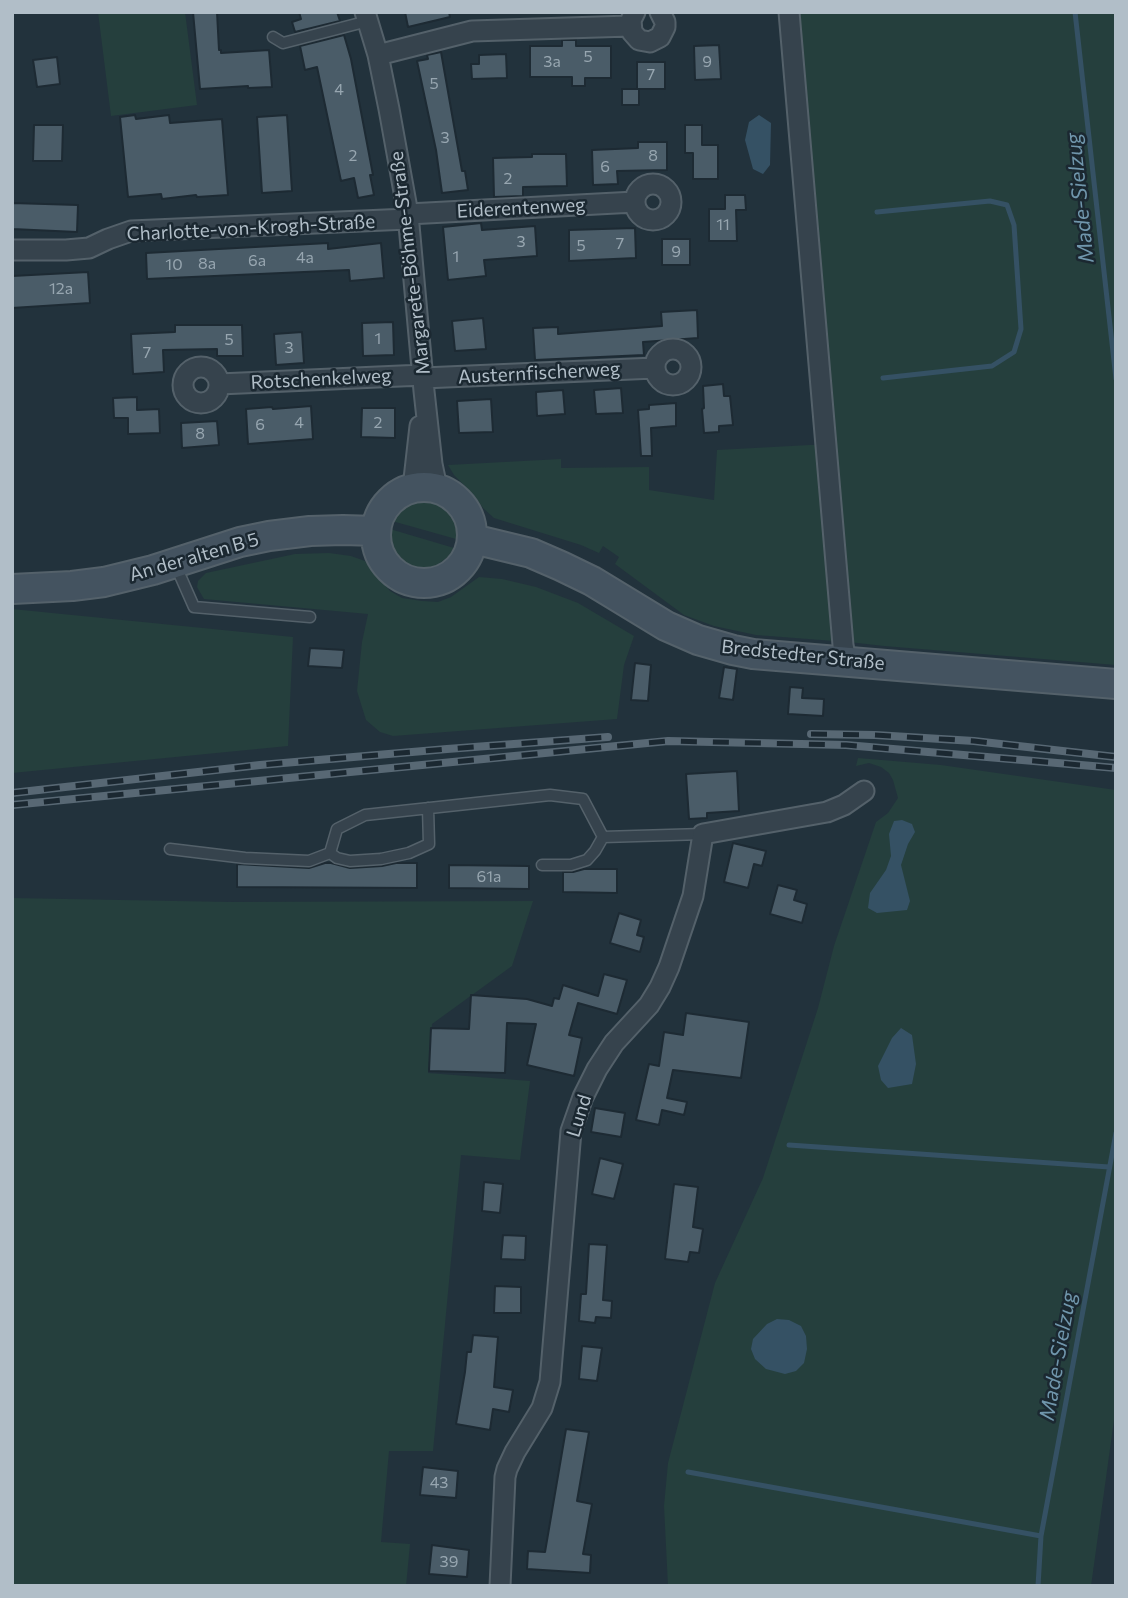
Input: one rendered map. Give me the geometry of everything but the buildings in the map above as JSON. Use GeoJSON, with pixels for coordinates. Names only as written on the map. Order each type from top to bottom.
{"type":"FeatureCollection","features":[{"type":"Feature","properties":{"kind":"main road"},"geometry":{"type":"LineString","coordinates":[[425,488],[452,495],[464,507],[471,522],[472,538],[468,555],[459,568],[446,578],[430,583],[413,582],[398,575],[386,564],[379,549],[376,531],[387,504],[399,494],[425,488]]}},
{"type":"Feature","properties":{"kind":"main road","name":"An der alten B 5"},"geometry":{"type":"LineString","coordinates":[[12,589],[104,582],[268,536],[310,531],[376,531]]}},
{"type":"Feature","properties":{"kind":"main road","name":"Bredstedter Straße"},"geometry":{"type":"LineString","coordinates":[[472,538],[531,553],[592,581],[666,626],[698,640],[733,650],[847,668],[1116,684]]}},
{"type":"Feature","properties":{"kind":"street"},"geometry":{"type":"LineString","coordinates":[[378,55],[472,31],[633,19],[635,36],[644,42],[660,37],[665,22],[660,12]]}},
{"type":"Feature","properties":{"kind":"street"},"geometry":{"type":"LineString","coordinates":[[789,12],[847,668]]}},
{"type":"Feature","properties":{"kind":"street","name":"Margarete-Böhme-Straße"},"geometry":{"type":"LineString","coordinates":[[367,17],[378,55],[408,216],[432,464],[425,488]]}},
{"type":"Feature","properties":{"kind":"street","name":"Eiderentenweg"},"geometry":{"type":"LineString","coordinates":[[408,216],[635,202]]}},
{"type":"Feature","properties":{"kind":"street","name":"Charlotte-von-Krogh-Straße"},"geometry":{"type":"LineString","coordinates":[[12,250],[89,248],[131,231],[408,216]]}},
{"type":"Feature","properties":{"kind":"street","name":"Austernfischerweg"},"geometry":{"type":"LineString","coordinates":[[423,381],[655,368]]}},
{"type":"Feature","properties":{"kind":"street","name":"Rotschenkelweg"},"geometry":{"type":"LineString","coordinates":[[219,384],[423,381]]}},
{"type":"Feature","properties":{"kind":"street"},"geometry":{"type":"LineString","coordinates":[[703,834],[827,812],[844,805],[864,791]]}},
{"type":"Feature","properties":{"kind":"street","name":"Lund"},"geometry":{"type":"LineString","coordinates":[[500,1586],[505,1477],[515,1452],[542,1408],[550,1382],[571,1131],[597,1069],[614,1043],[649,1005],[660,988],[693,896],[703,834]]}},
{"type":"Feature","properties":{"kind":"lane"},"geometry":{"type":"LineString","coordinates":[[273,37],[283,43],[367,17]]}},
{"type":"Feature","properties":{"kind":"lane"},"geometry":{"type":"LineString","coordinates":[[174,564],[194,607],[310,617]]}},
{"type":"Feature","properties":{"kind":"lane"},"geometry":{"type":"LineString","coordinates":[[330,853],[337,829],[365,815],[550,795],[583,799],[603,837]]}},
{"type":"Feature","properties":{"kind":"lane"},"geometry":{"type":"LineString","coordinates":[[330,853],[350,861],[381,859],[429,845],[428,808]]}},
{"type":"Feature","properties":{"kind":"lane"},"geometry":{"type":"LineString","coordinates":[[603,837],[703,834]]}},
{"type":"Feature","properties":{"kind":"lane"},"geometry":{"type":"LineString","coordinates":[[542,865],[571,865],[587,860],[603,837]]}},
{"type":"Feature","properties":{"kind":"lane"},"geometry":{"type":"LineString","coordinates":[[170,849],[245,858],[309,861],[330,853]]}},
{"type":"Feature","properties":{"kind":"green space"},"geometry":{"type":"Polygon","coordinates":[[[98,12],[185,12],[197,105],[111,116],[98,12]]]}},
{"type":"Feature","properties":{"kind":"green space"},"geometry":{"type":"Polygon","coordinates":[[[795,12],[1116,12],[1116,665],[849,642],[795,12]]]}},
{"type":"Feature","properties":{"kind":"green space"},"geometry":{"type":"Polygon","coordinates":[[[817,445],[834,641],[756,635],[714,626],[684,615],[615,564],[619,557],[603,546],[599,553],[494,518],[448,465],[561,459],[561,468],[649,467],[649,490],[714,500],[717,450],[817,445]]]}},
{"type":"Feature","properties":{"kind":"green space"},"geometry":{"type":"Polygon","coordinates":[[[418,501],[431,502],[445,509],[454,520],[456,539],[392,521],[402,508],[418,501]]]}},
{"type":"Feature","properties":{"kind":"green space"},"geometry":{"type":"Polygon","coordinates":[[[390,529],[454,548],[448,557],[437,565],[414,567],[403,562],[392,548],[390,529]]]}},
{"type":"Feature","properties":{"kind":"green space"},"geometry":{"type":"Polygon","coordinates":[[[329,553],[365,561],[390,591],[402,598],[438,602],[451,597],[479,577],[536,587],[578,603],[634,636],[624,665],[617,719],[393,736],[380,732],[366,720],[357,691],[368,614],[204,599],[197,587],[198,581],[206,573],[295,554],[329,553]]]}},
{"type":"Feature","properties":{"kind":"green space"},"geometry":{"type":"Polygon","coordinates":[[[12,609],[293,637],[288,746],[12,773],[12,609]]]}},
{"type":"Feature","properties":{"kind":"green space"},"geometry":{"type":"Polygon","coordinates":[[[858,758],[941,765],[1116,790],[1116,1418],[1091,1586],[668,1586],[664,1506],[668,1463],[715,1283],[763,1178],[818,1008],[834,946],[876,822],[888,813],[898,798],[889,773],[869,763],[856,766],[858,758]]]}},
{"type":"Feature","properties":{"kind":"green space"},"geometry":{"type":"Polygon","coordinates":[[[12,898],[230,902],[533,901],[512,966],[432,1024],[428,1073],[530,1081],[520,1160],[461,1155],[433,1451],[389,1451],[381,1542],[410,1544],[406,1586],[12,1586],[12,898]]]}},
{"type":"Feature","properties":{"kind":"water"},"geometry":{"type":"Polygon","coordinates":[[[759,115],[771,123],[770,165],[763,174],[753,169],[745,140],[749,122],[759,115]]]}},
{"type":"Feature","properties":{"kind":"water"},"geometry":{"type":"Polygon","coordinates":[[[902,820],[912,824],[915,832],[901,865],[910,901],[907,910],[877,913],[868,908],[870,893],[886,870],[891,856],[889,834],[894,821],[902,820]]]}},
{"type":"Feature","properties":{"kind":"water"},"geometry":{"type":"Polygon","coordinates":[[[901,1028],[912,1035],[916,1064],[912,1084],[888,1088],[881,1080],[878,1066],[892,1038],[901,1028]]]}},
{"type":"Feature","properties":{"kind":"water"},"geometry":{"type":"Polygon","coordinates":[[[777,1319],[789,1320],[801,1326],[806,1336],[804,1363],[796,1371],[785,1374],[766,1369],[755,1359],[751,1349],[753,1339],[767,1324],[777,1319]]]}},
{"type":"Feature","properties":{"kind":"waterway","name":"Made-Sielzug"},"geometry":{"type":"LineString","coordinates":[[1075,12],[1116,379]]}},
{"type":"Feature","properties":{"kind":"waterway"},"geometry":{"type":"LineString","coordinates":[[877,212],[990,201],[1007,205],[1014,225],[1021,329],[1014,352],[992,366],[883,378]]}},
{"type":"Feature","properties":{"kind":"waterway","name":"Made-Sielzug"},"geometry":{"type":"LineString","coordinates":[[1038,1586],[1041,1536],[1116,1133]]}},
{"type":"Feature","properties":{"kind":"waterway"},"geometry":{"type":"LineString","coordinates":[[789,1145],[1109,1167]]}},
{"type":"Feature","properties":{"kind":"waterway"},"geometry":{"type":"LineString","coordinates":[[688,1472],[1041,1536]]}},
{"type":"Feature","properties":{"kind":"railway"},"geometry":{"type":"LineString","coordinates":[[811,734],[974,741],[1116,757]]}},
{"type":"Feature","properties":{"kind":"railway"},"geometry":{"type":"LineString","coordinates":[[12,793],[260,765],[608,737]]}},
{"type":"Feature","properties":{"kind":"railway"},"geometry":{"type":"LineString","coordinates":[[12,805],[668,741],[846,745],[1116,768]]}}]}
